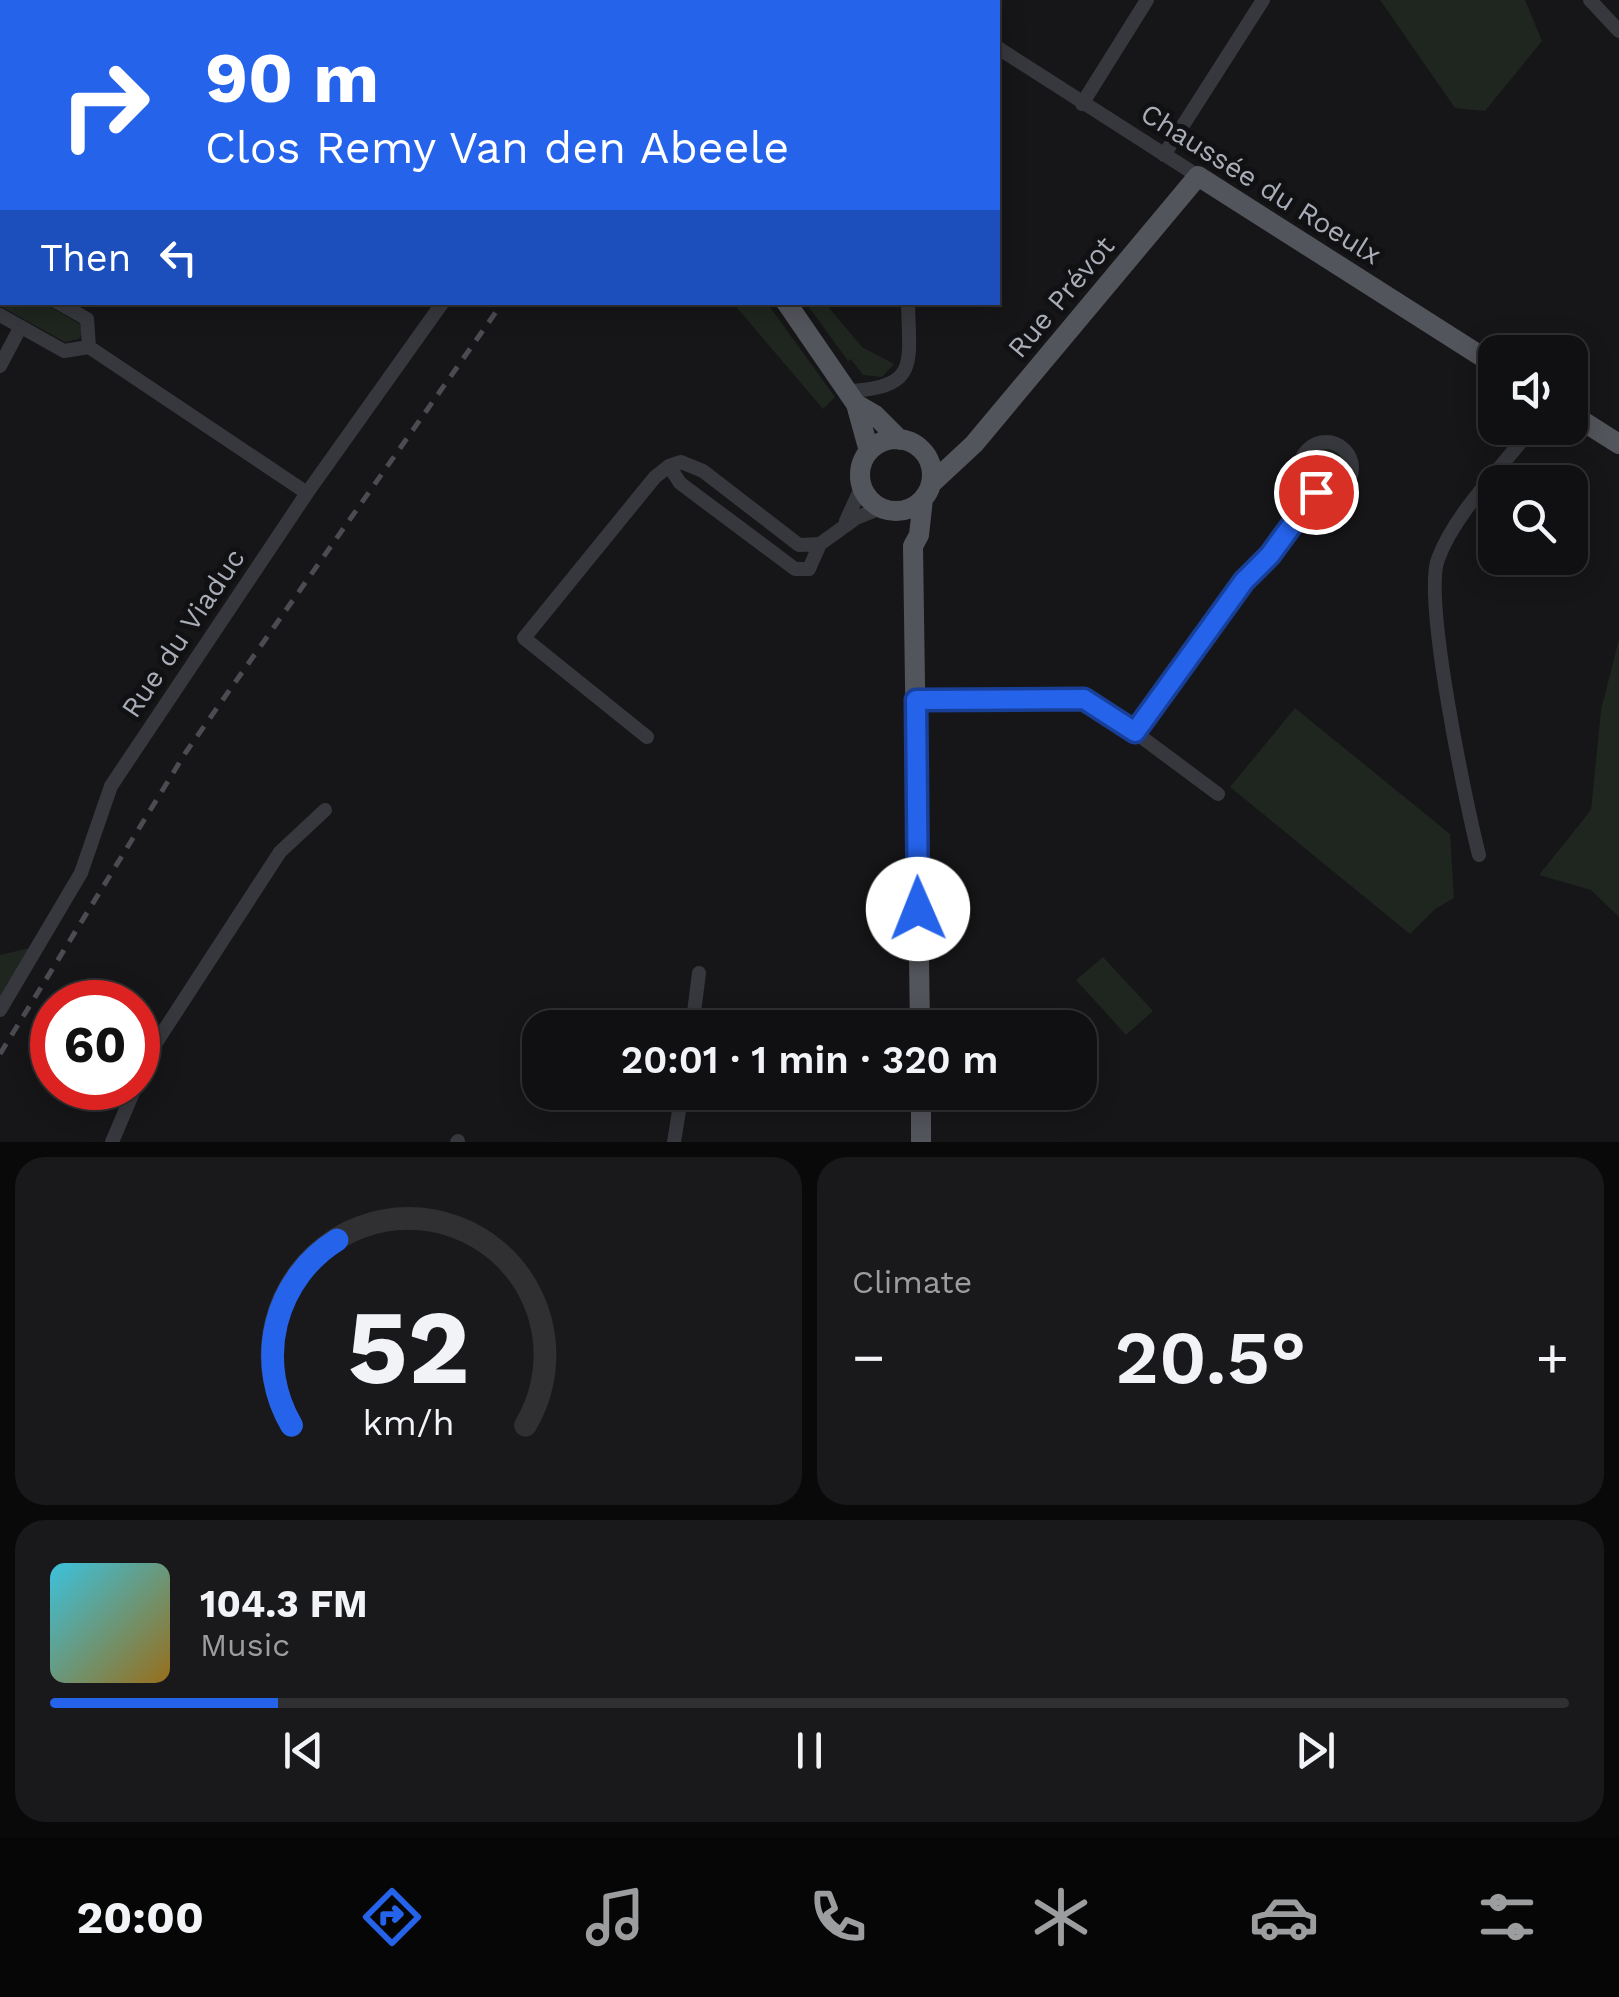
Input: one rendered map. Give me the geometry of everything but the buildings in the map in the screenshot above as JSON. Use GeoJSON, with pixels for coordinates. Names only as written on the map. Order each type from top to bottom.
{"type":"FeatureCollection","features":[{"type":"Feature","properties":{"kind":"main road","name":"Chaussée du Roeulx"},"geometry":{"type":"LineString","coordinates":[[1198,176],[1478,354]]}},
{"type":"Feature","properties":{"kind":"main road","name":"Rue Prévot"},"geometry":{"type":"LineString","coordinates":[[927,492],[1198,176]]}},
{"type":"Feature","properties":{"kind":"main road"},"geometry":{"type":"LineString","coordinates":[[788,305],[852,397],[869,451]]}},
{"type":"Feature","properties":{"kind":"main road"},"geometry":{"type":"LineString","coordinates":[[852,397],[900,440],[922,451],[965,451]]}},
{"type":"Feature","properties":{"kind":"main road"},"geometry":{"type":"LineString","coordinates":[[1588,424],[1619,444]]}},
{"type":"Feature","properties":{"kind":"main road"},"geometry":{"type":"LineString","coordinates":[[900,440],[883,442],[869,451],[860,470],[862,486],[872,503],[886,510],[902,511],[927,492]]}},
{"type":"Feature","properties":{"kind":"main road"},"geometry":{"type":"LineString","coordinates":[[920,1010],[912,546],[919,534],[931,466],[922,451]]}},
{"type":"Feature","properties":{"kind":"main road"},"geometry":{"type":"LineString","coordinates":[[886,510],[912,546]]}},
{"type":"Feature","properties":{"kind":"main road"},"geometry":{"type":"LineString","coordinates":[[921,1110],[922,1142]]}},
{"type":"Feature","properties":{"kind":"street"},"geometry":{"type":"LineString","coordinates":[[1082,104],[1147,0]]}},
{"type":"Feature","properties":{"kind":"street"},"geometry":{"type":"LineString","coordinates":[[1164,155],[1263,0]]}},
{"type":"Feature","properties":{"kind":"street"},"geometry":{"type":"LineString","coordinates":[[1590,0],[1619,31]]}},
{"type":"Feature","properties":{"kind":"street","name":"Chaussée du Roeulx"},"geometry":{"type":"LineString","coordinates":[[1000,49],[1198,176]]}},
{"type":"Feature","properties":{"kind":"street"},"geometry":{"type":"LineString","coordinates":[[62,305],[86,319],[89,347]]}},
{"type":"Feature","properties":{"kind":"street","name":"Rue du Viaduc"},"geometry":{"type":"LineString","coordinates":[[0,1010],[81,873],[111,786],[307,493],[440,305]]}},
{"type":"Feature","properties":{"kind":"street"},"geometry":{"type":"LineString","coordinates":[[852,397],[890,386],[903,375],[908,358],[908,305]]}},
{"type":"Feature","properties":{"kind":"street"},"geometry":{"type":"LineString","coordinates":[[0,315],[64,351],[89,347],[307,493]]}},
{"type":"Feature","properties":{"kind":"street"},"geometry":{"type":"LineString","coordinates":[[0,366],[20,328]]}},
{"type":"Feature","properties":{"kind":"street"},"geometry":{"type":"LineString","coordinates":[[1479,855],[1446,680],[1434,580],[1436,564],[1452,531],[1519,445]]}},
{"type":"Feature","properties":{"kind":"street"},"geometry":{"type":"LineString","coordinates":[[647,737],[524,638],[655,477],[681,462],[703,470],[799,545],[820,544]]}},
{"type":"Feature","properties":{"kind":"street"},"geometry":{"type":"LineString","coordinates":[[669,466],[680,483],[795,568],[809,569],[820,544],[852,514],[862,486]]}},
{"type":"Feature","properties":{"kind":"street"},"geometry":{"type":"LineString","coordinates":[[1135,732],[1244,581],[1270,555],[1316,492]]}},
{"type":"Feature","properties":{"kind":"street"},"geometry":{"type":"LineString","coordinates":[[839,529],[886,510]]}},
{"type":"Feature","properties":{"kind":"street"},"geometry":{"type":"LineString","coordinates":[[916,700],[1084,699],[1218,794]]}},
{"type":"Feature","properties":{"kind":"street"},"geometry":{"type":"LineString","coordinates":[[160,1037],[280,852],[325,810]]}},
{"type":"Feature","properties":{"kind":"street"},"geometry":{"type":"LineString","coordinates":[[695,1010],[700,973]]}},
{"type":"Feature","properties":{"kind":"street"},"geometry":{"type":"LineString","coordinates":[[112,1142],[125,1110]]}},
{"type":"Feature","properties":{"kind":"street"},"geometry":{"type":"LineString","coordinates":[[674,1142],[679,1110]]}},
{"type":"Feature","properties":{"kind":"shaded area"},"geometry":{"type":"Polygon","coordinates":[[[1380,0],[1525,0],[1542,41],[1485,111],[1455,108],[1380,0]]]}},
{"type":"Feature","properties":{"kind":"shaded area"},"geometry":{"type":"Polygon","coordinates":[[[47,305],[80,324],[82,332],[79,339],[65,342],[0,306],[47,305]]]}},
{"type":"Feature","properties":{"kind":"shaded area"},"geometry":{"type":"Polygon","coordinates":[[[735,305],[768,305],[835,397],[823,409],[735,305]]]}},
{"type":"Feature","properties":{"kind":"shaded area"},"geometry":{"type":"Polygon","coordinates":[[[807,305],[827,305],[862,347],[894,364],[882,377],[863,375],[851,359],[848,361],[807,305]]]}},
{"type":"Feature","properties":{"kind":"shaded area"},"geometry":{"type":"Polygon","coordinates":[[[1326,446],[1341,453],[1348,468],[1341,483],[1326,490],[1311,483],[1304,468],[1311,453],[1326,446]]]}},
{"type":"Feature","properties":{"kind":"shaded area"},"geometry":{"type":"Polygon","coordinates":[[[1619,639],[1619,917],[1591,890],[1539,875],[1591,810],[1601,710],[1619,639]]]}},
{"type":"Feature","properties":{"kind":"shaded area"},"geometry":{"type":"Polygon","coordinates":[[[1295,708],[1450,834],[1454,898],[1435,909],[1410,934],[1230,787],[1295,708]]]}},
{"type":"Feature","properties":{"kind":"shaded area"},"geometry":{"type":"Polygon","coordinates":[[[38,946],[0,1009],[0,955],[38,946]]]}},
{"type":"Feature","properties":{"kind":"shaded area"},"geometry":{"type":"Polygon","coordinates":[[[1103,957],[1153,1011],[1126,1035],[1076,980],[1103,957]]]}},
{"type":"Feature","properties":{"kind":"railway"},"geometry":{"type":"LineString","coordinates":[[0,1054],[186,752],[501,305]]}},
{"type":"Feature","properties":{"kind":"route"},"geometry":{"type":"LineString","coordinates":[[918,909],[916,700],[1084,699],[1135,732],[1244,581],[1270,555],[1316,492]]}}]}
